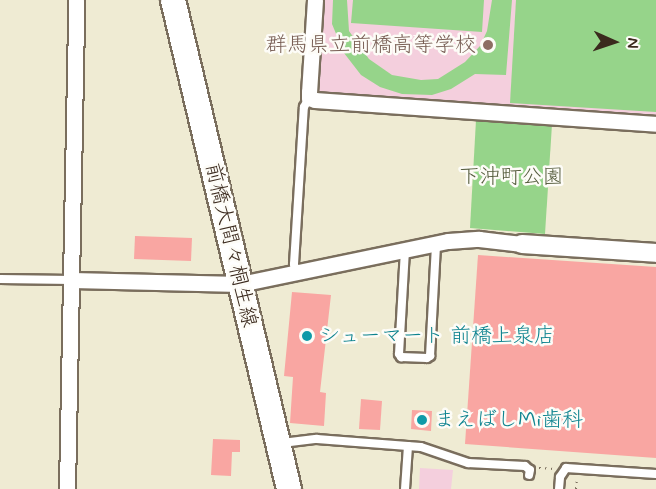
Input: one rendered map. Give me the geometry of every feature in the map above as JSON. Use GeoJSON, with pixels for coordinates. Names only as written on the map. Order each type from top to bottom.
{"type":"FeatureCollection","features":[{"type":"Feature","properties":{"kind":"main road","name":"前橋大間々桐生線"},"geometry":{"type":"LineString","coordinates":[[173,0],[289,489]]}},
{"type":"Feature","properties":{"kind":"street"},"geometry":{"type":"LineString","coordinates":[[67,489],[76,0]]}},
{"type":"Feature","properties":{"kind":"street"},"geometry":{"type":"LineString","coordinates":[[315,0],[309,98],[656,124]]}},
{"type":"Feature","properties":{"kind":"street"},"geometry":{"type":"LineString","coordinates":[[72,280],[240,284],[436,244],[479,238],[522,244],[656,253]]}},
{"type":"Feature","properties":{"kind":"lane"},"geometry":{"type":"LineString","coordinates":[[296,273],[294,264],[304,107],[309,98]]}},
{"type":"Feature","properties":{"kind":"lane"},"geometry":{"type":"LineString","coordinates":[[405,250],[399,354],[401,357],[427,358],[430,356],[436,244]]}},
{"type":"Feature","properties":{"kind":"lane"},"geometry":{"type":"LineString","coordinates":[[0,279],[72,280]]}},
{"type":"Feature","properties":{"kind":"lane"},"geometry":{"type":"LineString","coordinates":[[277,444],[317,439],[408,446],[426,448],[468,463],[529,471]]}},
{"type":"Feature","properties":{"kind":"lane"},"geometry":{"type":"LineString","coordinates":[[405,489],[408,446]]}},
{"type":"Feature","properties":{"kind":"lane"},"geometry":{"type":"LineString","coordinates":[[559,489],[563,469],[656,474]]}},
{"type":"Feature","properties":{"kind":"path"},"geometry":{"type":"LineString","coordinates":[[529,471],[563,469]]}},
{"type":"Feature","properties":{"kind":"shaded area","name":"群馬県立前橋高等学校"},"geometry":{"type":"Polygon","coordinates":[[[324,0],[656,0],[656,119],[319,94],[324,0]]]}},
{"type":"Feature","properties":{"kind":"shaded area"},"geometry":{"type":"Polygon","coordinates":[[[420,468],[453,470],[451,489],[419,489],[420,468]]]}},
{"type":"Feature","properties":{"kind":"green space"},"geometry":{"type":"Polygon","coordinates":[[[333,0],[347,0],[349,31],[369,59],[392,75],[421,80],[438,79],[465,62],[480,46],[487,31],[492,0],[512,0],[506,75],[475,74],[451,89],[432,95],[402,94],[380,87],[361,75],[344,53],[332,24],[333,0]]]}},
{"type":"Feature","properties":{"kind":"green space"},"geometry":{"type":"Polygon","coordinates":[[[353,0],[484,0],[482,32],[351,23],[353,0]]]}},
{"type":"Feature","properties":{"kind":"green space"},"geometry":{"type":"Polygon","coordinates":[[[516,0],[656,0],[656,112],[510,103],[516,0]]]}},
{"type":"Feature","properties":{"kind":"green space","name":"下沖町公園"},"geometry":{"type":"Polygon","coordinates":[[[476,120],[552,124],[545,234],[470,228],[476,120]]]}},
{"type":"Feature","properties":{"kind":"building"},"geometry":{"type":"Polygon","coordinates":[[[135,236],[192,238],[191,261],[134,259],[135,236]]]}},
{"type":"Feature","properties":{"kind":"building"},"geometry":{"type":"Polygon","coordinates":[[[478,255],[656,267],[656,458],[465,444],[478,255]]]}},
{"type":"Feature","properties":{"kind":"building","name":"シューマート 前橋上泉店"},"geometry":{"type":"Polygon","coordinates":[[[292,292],[331,295],[320,392],[326,393],[324,426],[290,423],[293,377],[284,376],[292,292]]]}},
{"type":"Feature","properties":{"kind":"building"},"geometry":{"type":"Polygon","coordinates":[[[361,399],[382,401],[380,430],[359,429],[361,399]]]}},
{"type":"Feature","properties":{"kind":"building","name":"まえばしMi歯科"},"geometry":{"type":"Polygon","coordinates":[[[412,410],[432,411],[431,431],[411,429],[412,410]]]}},
{"type":"Feature","properties":{"kind":"building"},"geometry":{"type":"Polygon","coordinates":[[[213,439],[240,440],[240,452],[232,452],[231,476],[211,475],[213,439]]]}},
{"type":"Feature","properties":{"kind":"place","name":"群馬県立前橋高等学校"},"geometry":{"type":"Point","coordinates":[488,45]}},
{"type":"Feature","properties":{"kind":"place","name":"シューマート 前橋上泉店"},"geometry":{"type":"Point","coordinates":[307,336]}},
{"type":"Feature","properties":{"kind":"place","name":"まえばしMi歯科"},"geometry":{"type":"Point","coordinates":[422,420]}}]}
